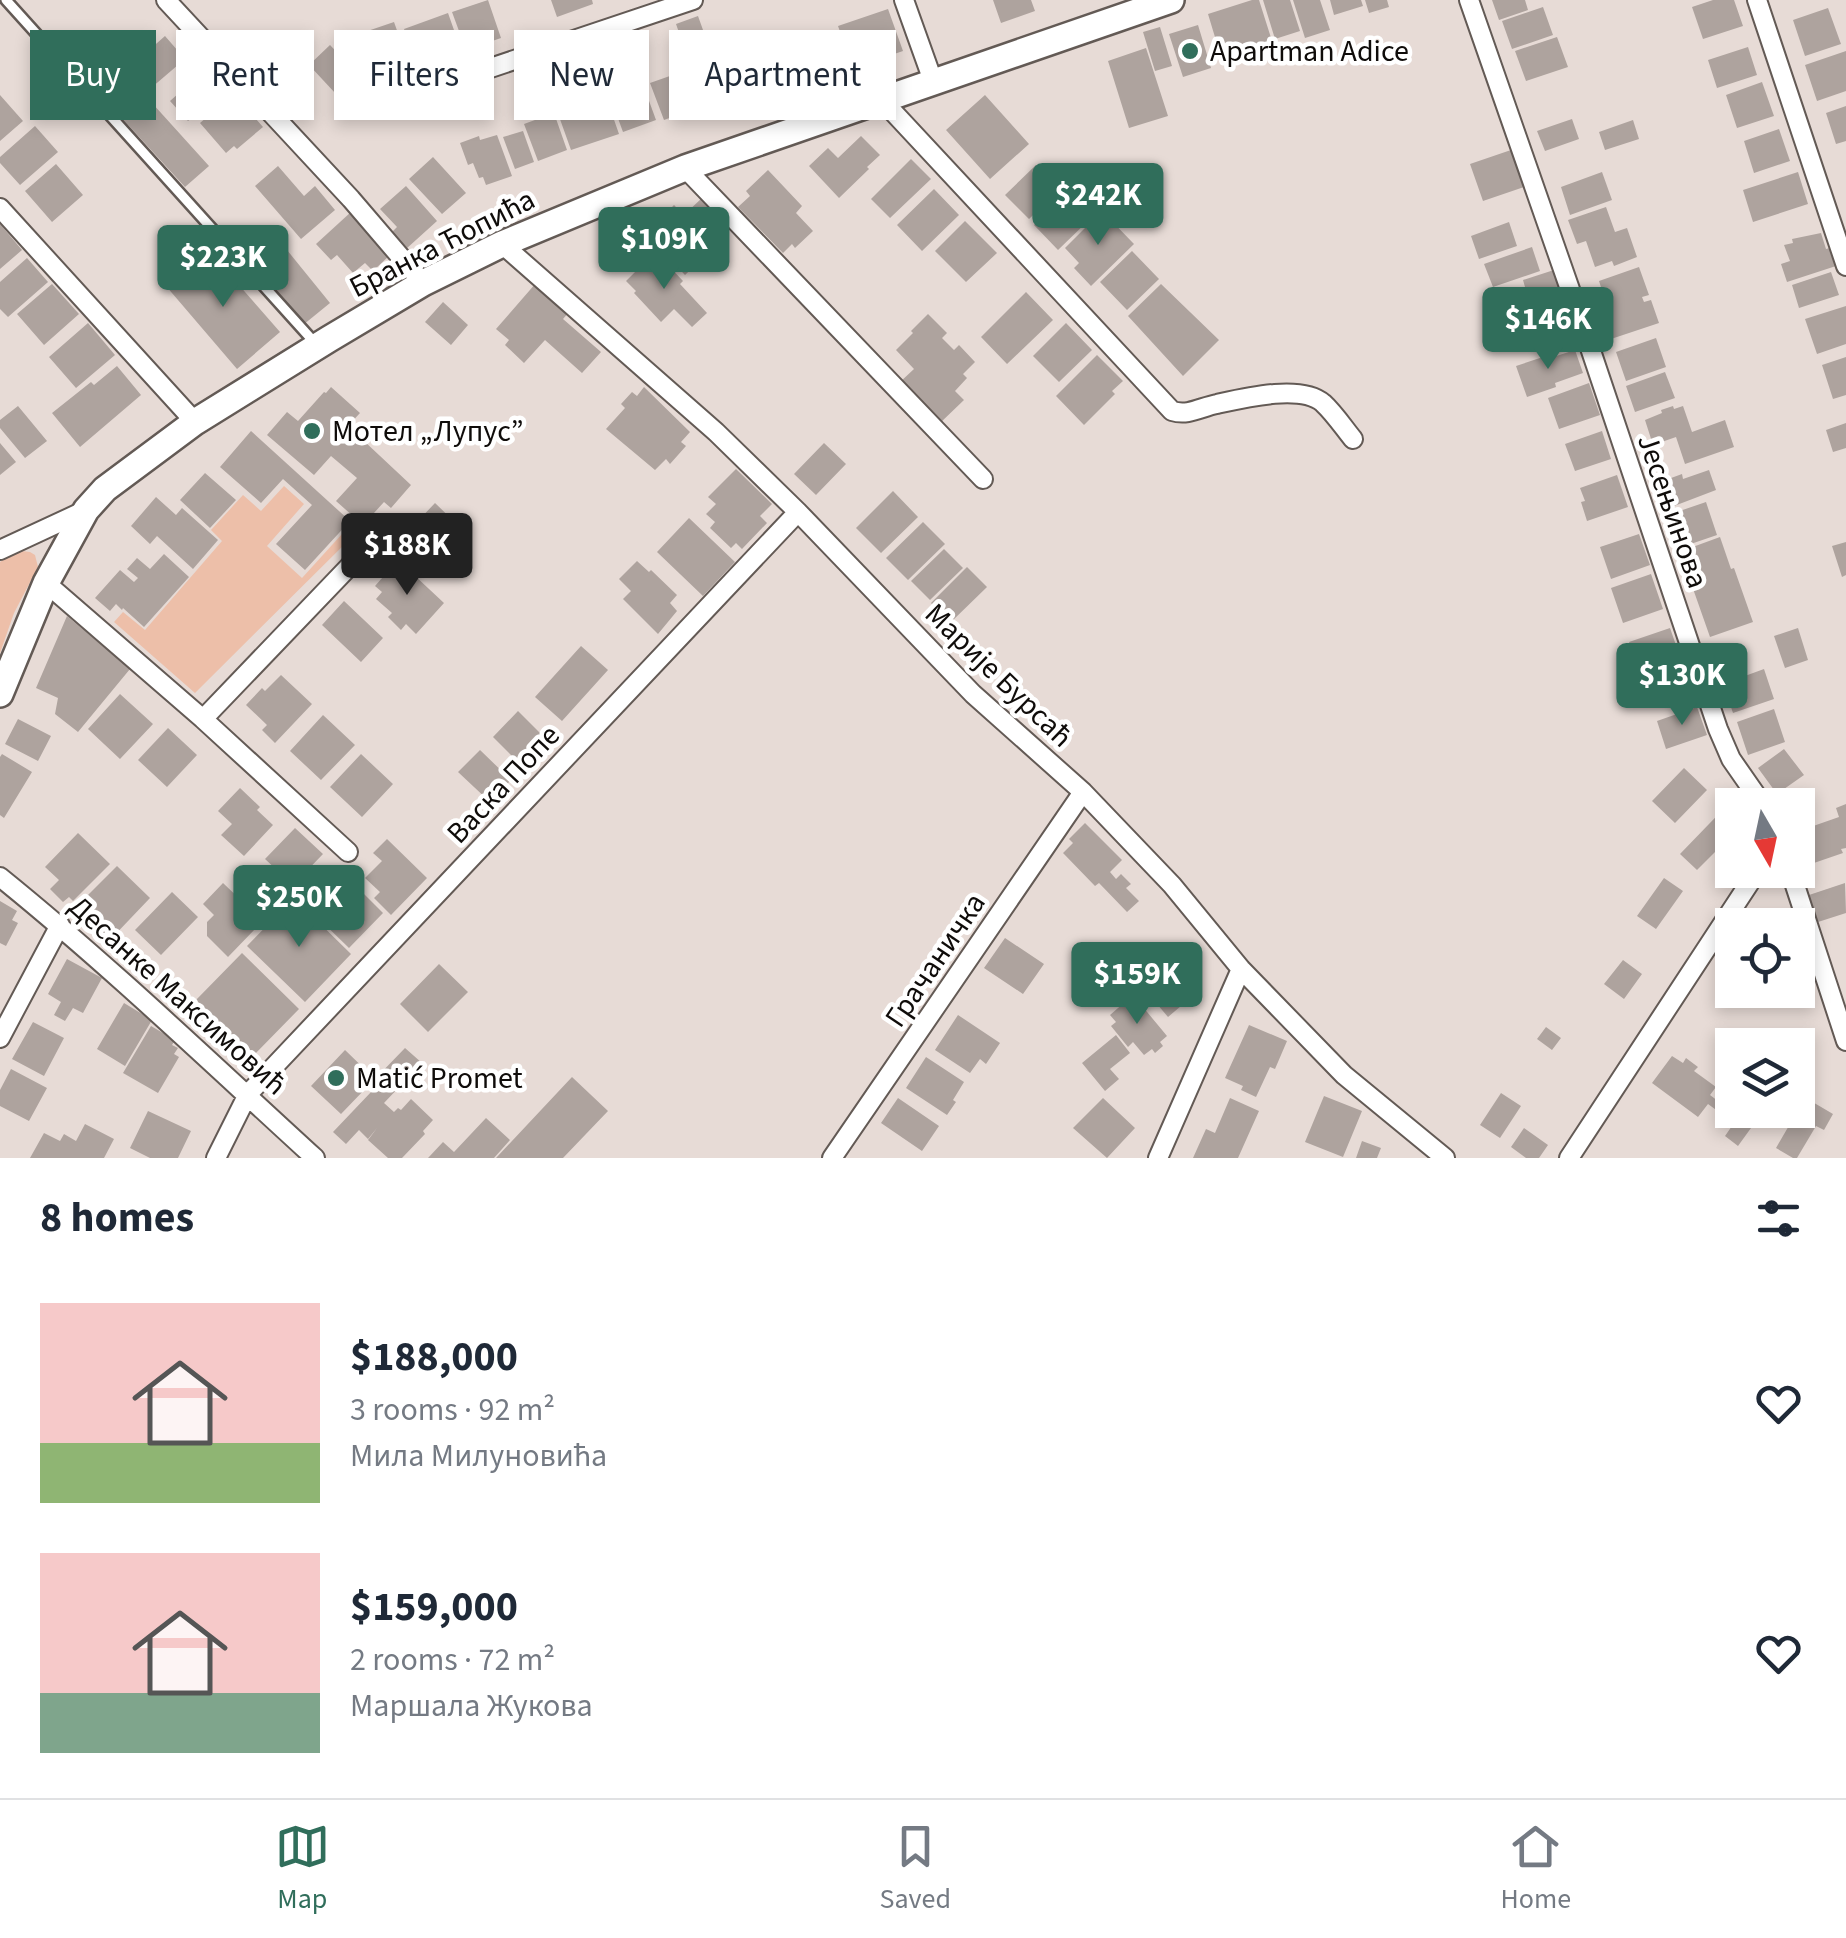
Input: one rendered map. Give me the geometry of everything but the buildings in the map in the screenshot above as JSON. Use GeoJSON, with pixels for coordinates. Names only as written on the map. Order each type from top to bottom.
{"type":"FeatureCollection","features":[{"type":"Feature","properties":{"kind":"street"},"geometry":{"type":"LineString","coordinates":[[166,0],[351,199],[423,284]]}},
{"type":"Feature","properties":{"kind":"street"},"geometry":{"type":"LineString","coordinates":[[494,67],[694,0]]}},
{"type":"Feature","properties":{"kind":"street"},"geometry":{"type":"LineString","coordinates":[[904,0],[933,81]]}},
{"type":"Feature","properties":{"kind":"street","name":"Бранка Ћопића"},"geometry":{"type":"LineString","coordinates":[[896,95],[1171,0]]}},
{"type":"Feature","properties":{"kind":"street","name":"Јесењинова"},"geometry":{"type":"LineString","coordinates":[[1469,0],[1718,729],[1731,759],[1751,788]]}},
{"type":"Feature","properties":{"kind":"street"},"geometry":{"type":"LineString","coordinates":[[1758,0],[1846,266]]}},
{"type":"Feature","properties":{"kind":"street"},"geometry":{"type":"LineString","coordinates":[[896,115],[1172,411],[1184,414],[1214,404],[1285,393],[1308,394],[1322,402],[1354,439]]}},
{"type":"Feature","properties":{"kind":"street","name":"Бранка Ћопића"},"geometry":{"type":"LineString","coordinates":[[0,694],[46,584],[86,510],[104,489],[195,422],[423,284],[502,244],[684,168],[824,120]]}},
{"type":"Feature","properties":{"kind":"street"},"geometry":{"type":"LineString","coordinates":[[684,168],[983,480]]}},
{"type":"Feature","properties":{"kind":"street"},"geometry":{"type":"LineString","coordinates":[[0,208],[195,422]]}},
{"type":"Feature","properties":{"kind":"street","name":"Марије Бурсаћ"},"geometry":{"type":"LineString","coordinates":[[502,244],[716,432],[973,694],[1083,792],[1172,885],[1241,969],[1344,1075],[1445,1158]]}},
{"type":"Feature","properties":{"kind":"street"},"geometry":{"type":"LineString","coordinates":[[0,550],[86,510]]}},
{"type":"Feature","properties":{"kind":"street","name":"Васка Попе"},"geometry":{"type":"LineString","coordinates":[[216,1158],[248,1094],[798,512]]}},
{"type":"Feature","properties":{"kind":"street"},"geometry":{"type":"LineString","coordinates":[[203,719],[365,550]]}},
{"type":"Feature","properties":{"kind":"street"},"geometry":{"type":"LineString","coordinates":[[46,584],[203,719],[348,852]]}},
{"type":"Feature","properties":{"kind":"street","name":"Грачаничка"},"geometry":{"type":"LineString","coordinates":[[832,1158],[1083,792]]}},
{"type":"Feature","properties":{"kind":"street","name":"Десанке Максимовић"},"geometry":{"type":"LineString","coordinates":[[0,877],[60,925],[315,1158]]}},
{"type":"Feature","properties":{"kind":"street"},"geometry":{"type":"LineString","coordinates":[[1569,1158],[1746,888]]}},
{"type":"Feature","properties":{"kind":"street"},"geometry":{"type":"LineString","coordinates":[[1796,888],[1846,1041]]}},
{"type":"Feature","properties":{"kind":"street"},"geometry":{"type":"LineString","coordinates":[[0,1038],[60,925]]}},
{"type":"Feature","properties":{"kind":"street"},"geometry":{"type":"LineString","coordinates":[[1158,1158],[1241,969]]}},
{"type":"Feature","properties":{"kind":"lane"},"geometry":{"type":"LineString","coordinates":[[6,0],[317,346]]}},
{"type":"Feature","properties":{"kind":"shaded area"},"geometry":{"type":"Polygon","coordinates":[[[284,486],[304,504],[267,546],[302,578],[352,523],[360,529],[195,693],[114,622],[123,612],[145,630],[222,541],[211,530],[243,495],[261,511],[284,486]]]}},
{"type":"Feature","properties":{"kind":"shaded area"},"geometry":{"type":"Polygon","coordinates":[[[22,551],[35,555],[38,567],[14,613],[0,653],[0,562],[22,551]]]}},
{"type":"Feature","properties":{"kind":"place","name":"Apartman Adice"},"geometry":{"type":"Point","coordinates":[1190,51]}},
{"type":"Feature","properties":{"kind":"place","name":"Мотел „Лупус”"},"geometry":{"type":"Point","coordinates":[312,431]}},
{"type":"Feature","properties":{"kind":"place","name":"Matić Promet"},"geometry":{"type":"Point","coordinates":[336,1078]}}]}
